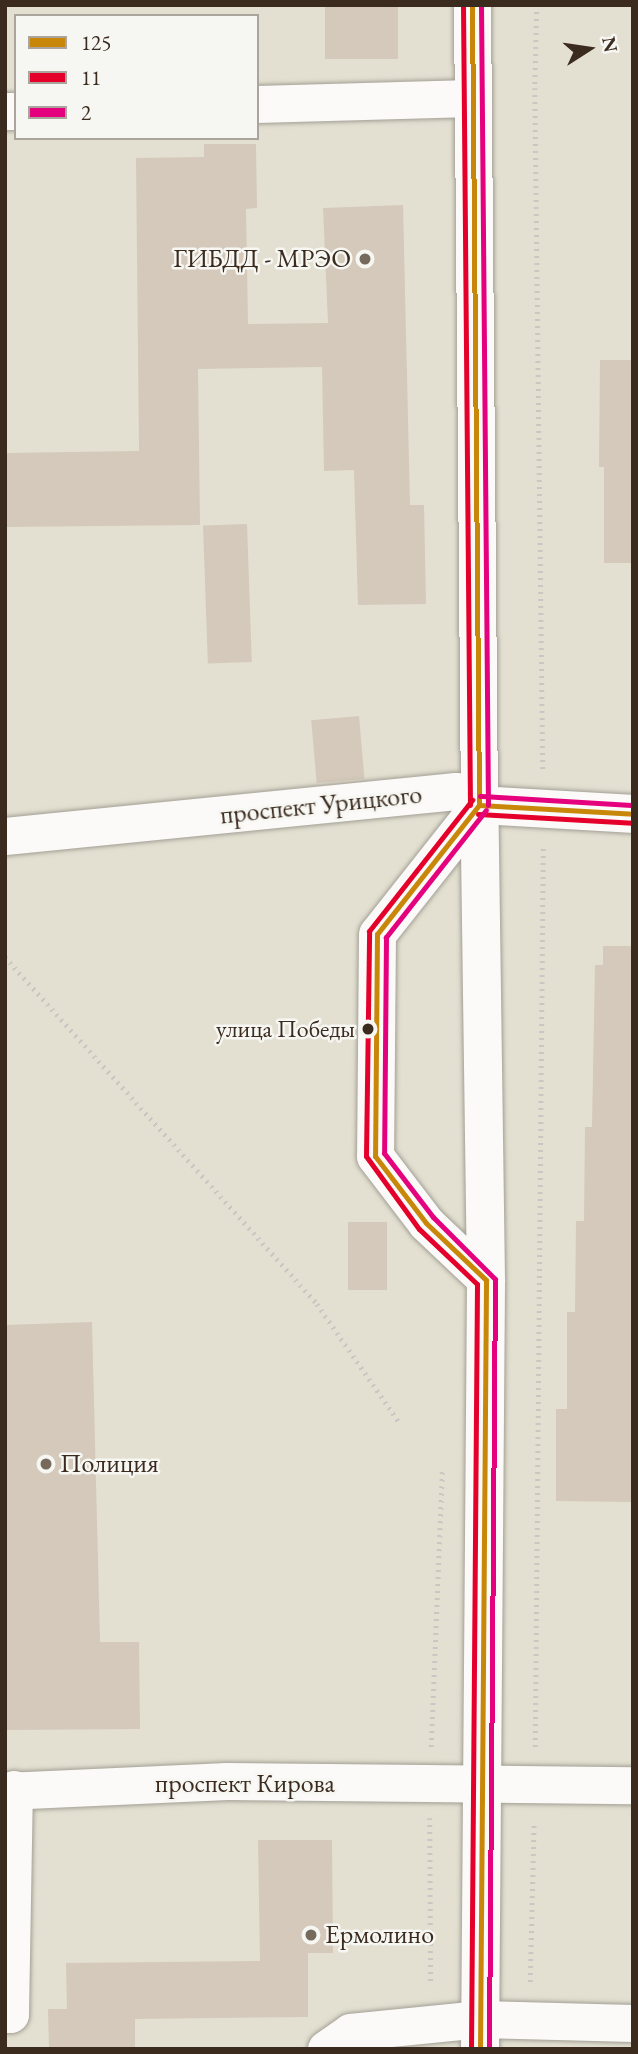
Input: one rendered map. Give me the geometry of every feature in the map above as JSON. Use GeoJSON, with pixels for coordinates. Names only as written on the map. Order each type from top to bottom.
{"type":"FeatureCollection","features":[{"type":"Feature","properties":{"kind":"main road","name":"проспект Урицкого"},"geometry":{"type":"LineString","coordinates":[[480,805],[544,811],[633,814]]}},
{"type":"Feature","properties":{"kind":"main road"},"geometry":{"type":"LineString","coordinates":[[480,805],[486,1280],[480,2034]]}},
{"type":"Feature","properties":{"kind":"street"},"geometry":{"type":"LineString","coordinates":[[472,5],[480,805],[377,934],[376,1156],[426,1223],[486,1280]]}},
{"type":"Feature","properties":{"kind":"street"},"geometry":{"type":"LineString","coordinates":[[259,104],[471,98]]}},
{"type":"Feature","properties":{"kind":"street","name":"проспект Урицкого"},"geometry":{"type":"LineString","coordinates":[[5,836],[456,791],[480,805]]}},
{"type":"Feature","properties":{"kind":"street","name":"проспект Кирова"},"geometry":{"type":"LineString","coordinates":[[10,1790],[227,1781],[633,1786]]}},
{"type":"Feature","properties":{"kind":"street"},"geometry":{"type":"LineString","coordinates":[[5,2014],[10,2014],[10,1790]]}},
{"type":"Feature","properties":{"kind":"street"},"geometry":{"type":"LineString","coordinates":[[326,2049],[349,2032],[431,2024],[480,2034],[529,2020],[633,2023]]}},
{"type":"Feature","properties":{"kind":"path"},"geometry":{"type":"LineString","coordinates":[[529,2020],[544,811],[535,88],[537,5]]}},
{"type":"Feature","properties":{"kind":"path"},"geometry":{"type":"LineString","coordinates":[[5,957],[317,1304],[399,1422]]}},
{"type":"Feature","properties":{"kind":"path"},"geometry":{"type":"LineString","coordinates":[[431,2024],[430,1785],[442,1467]]}},
{"type":"Feature","properties":{"kind":"building"},"geometry":{"type":"Polygon","coordinates":[[[325,5],[398,5],[398,59],[325,59],[325,5]]]}},
{"type":"Feature","properties":{"kind":"building"},"geometry":{"type":"Polygon","coordinates":[[[204,144],[256,144],[257,208],[246,209],[248,324],[328,323],[323,208],[403,205],[410,505],[424,505],[426,604],[358,605],[354,470],[324,471],[322,367],[198,369],[200,525],[5,527],[5,453],[139,451],[136,158],[204,157],[204,144]]]}},
{"type":"Feature","properties":{"kind":"building"},"geometry":{"type":"Polygon","coordinates":[[[600,360],[633,360],[633,563],[604,563],[604,467],[599,467],[600,360]]]}},
{"type":"Feature","properties":{"kind":"building"},"geometry":{"type":"Polygon","coordinates":[[[247,524],[252,662],[208,663],[203,526],[247,524]]]}},
{"type":"Feature","properties":{"kind":"building"},"geometry":{"type":"Polygon","coordinates":[[[359,716],[364,779],[317,783],[311,720],[359,716]]]}},
{"type":"Feature","properties":{"kind":"building"},"geometry":{"type":"Polygon","coordinates":[[[603,946],[633,946],[632,1502],[556,1501],[556,1409],[567,1409],[567,1312],[575,1312],[576,1221],[584,1221],[585,1127],[592,1127],[595,965],[603,965],[603,946]]]}},
{"type":"Feature","properties":{"kind":"building"},"geometry":{"type":"Polygon","coordinates":[[[348,1222],[387,1222],[387,1290],[348,1290],[348,1222]]]}},
{"type":"Feature","properties":{"kind":"building"},"geometry":{"type":"Polygon","coordinates":[[[92,1322],[100,1642],[139,1642],[140,1729],[5,1730],[5,1325],[92,1322]]]}},
{"type":"Feature","properties":{"kind":"building"},"geometry":{"type":"Polygon","coordinates":[[[258,1840],[332,1840],[333,1953],[308,1953],[308,2017],[135,2019],[135,2049],[49,2049],[48,2009],[67,2009],[66,1963],[260,1961],[258,1840]]]}},
{"type":"Feature","properties":{"kind":"transit line","name":"11"},"geometry":{"type":"LineString","coordinates":[[463,5],[470,805]]}},
{"type":"Feature","properties":{"kind":"transit line","name":"125"},"geometry":{"type":"LineString","coordinates":[[472,5],[479,805]]}},
{"type":"Feature","properties":{"kind":"transit line","name":"2"},"geometry":{"type":"LineString","coordinates":[[481,5],[488,805]]}},
{"type":"Feature","properties":{"kind":"transit line","name":"2"},"geometry":{"type":"LineString","coordinates":[[480,796],[633,805]]}},
{"type":"Feature","properties":{"kind":"transit line","name":"11"},"geometry":{"type":"LineString","coordinates":[[471,2049],[477,1284],[419,1229],[366,1156],[369,931],[472,800]]}},
{"type":"Feature","properties":{"kind":"transit line","name":"125"},"geometry":{"type":"LineString","coordinates":[[479,805],[377,934],[375,1156],[426,1223],[486,1280]]}},
{"type":"Feature","properties":{"kind":"transit line","name":"125"},"geometry":{"type":"LineString","coordinates":[[479,805],[633,814]]}},
{"type":"Feature","properties":{"kind":"transit line","name":"2"},"geometry":{"type":"LineString","coordinates":[[486,810],[386,937],[384,1153],[433,1217],[495,1279],[489,2049]]}},
{"type":"Feature","properties":{"kind":"transit line","name":"11"},"geometry":{"type":"LineString","coordinates":[[478,814],[632,823]]}},
{"type":"Feature","properties":{"kind":"transit line","name":"125"},"geometry":{"type":"LineString","coordinates":[[480,2049],[486,1280]]}},
{"type":"Feature","properties":{"kind":"place","name":"ГИБДД - МРЭО"},"geometry":{"type":"Point","coordinates":[365,259]}},
{"type":"Feature","properties":{"kind":"place","name":"улица Победы"},"geometry":{"type":"Point","coordinates":[368,1029]}},
{"type":"Feature","properties":{"kind":"place","name":"Полиция"},"geometry":{"type":"Point","coordinates":[46,1464]}},
{"type":"Feature","properties":{"kind":"place","name":"Ермолино"},"geometry":{"type":"Point","coordinates":[311,1935]}}]}
